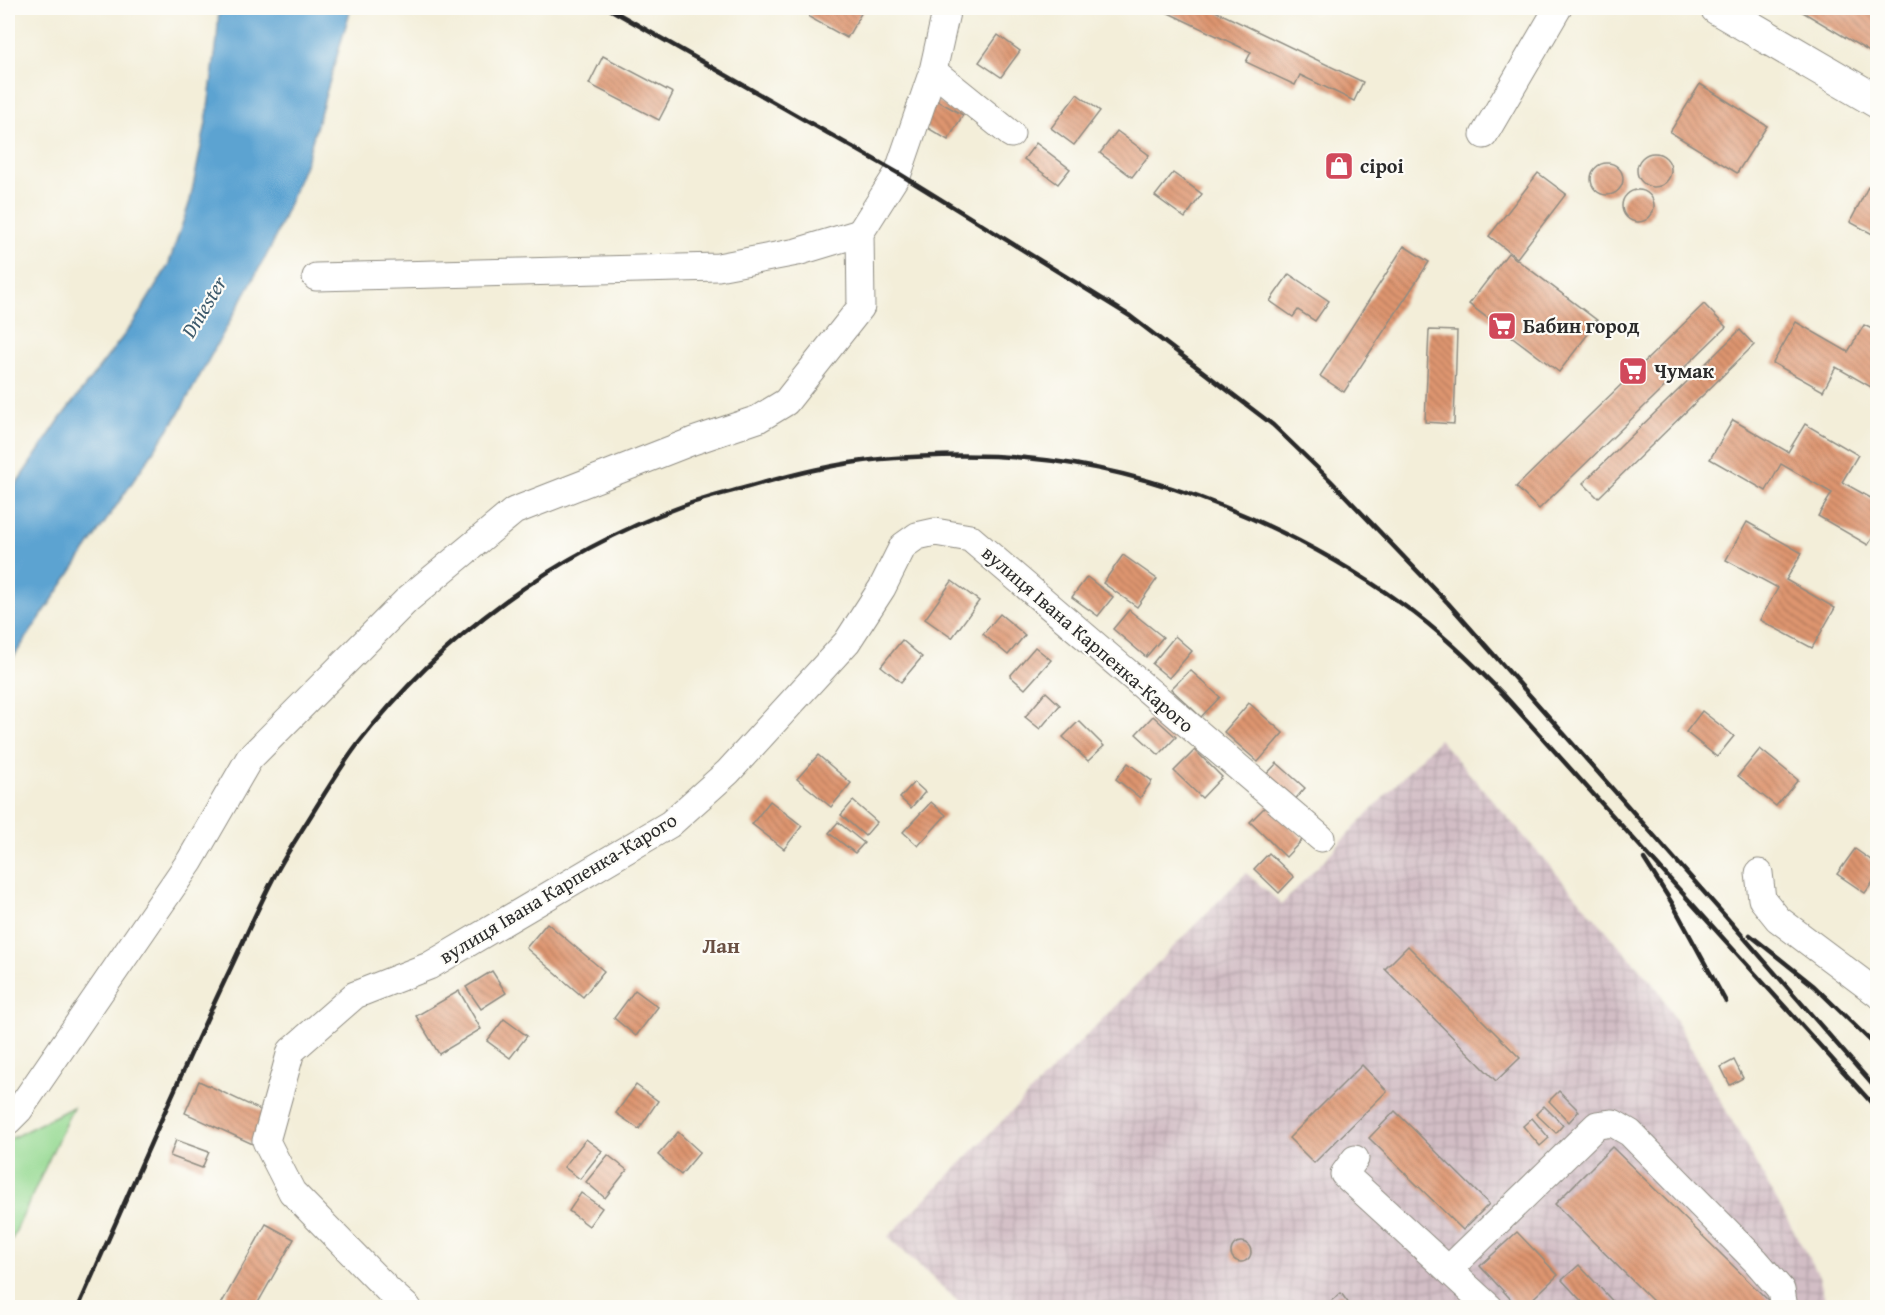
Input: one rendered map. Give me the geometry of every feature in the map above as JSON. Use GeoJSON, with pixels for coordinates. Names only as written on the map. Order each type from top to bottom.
{"type":"FeatureCollection","features":[{"type":"Feature","properties":{"kind":"main road"},"geometry":{"type":"LineString","coordinates":[[1717,8],[1878,102]]}},
{"type":"Feature","properties":{"kind":"street"},"geometry":{"type":"LineString","coordinates":[[8,1120],[19,1110],[190,861],[249,759],[408,599],[514,511],[693,441],[758,419],[786,402],[861,307],[860,233],[898,173],[933,71],[947,8]]}},
{"type":"Feature","properties":{"kind":"street"},"geometry":{"type":"LineString","coordinates":[[1484,135],[1557,8]]}},
{"type":"Feature","properties":{"kind":"street"},"geometry":{"type":"LineString","coordinates":[[933,71],[1011,134]]}},
{"type":"Feature","properties":{"kind":"street"},"geometry":{"type":"LineString","coordinates":[[316,277],[718,267],[797,252],[860,233]]}},
{"type":"Feature","properties":{"kind":"street","name":"вулиця Івана Карпенка-Карого"},"geometry":{"type":"LineString","coordinates":[[408,1308],[292,1192],[266,1141],[291,1051],[355,995],[429,966],[670,824],[728,772],[847,642],[882,588],[903,546],[917,536],[935,532],[970,538],[1321,838]]}},
{"type":"Feature","properties":{"kind":"street"},"geometry":{"type":"LineString","coordinates":[[1759,873],[1762,899],[1778,919],[1877,994]]}},
{"type":"Feature","properties":{"kind":"street"},"geometry":{"type":"LineString","coordinates":[[1449,1269],[1597,1125],[1613,1123],[1630,1133],[1756,1261],[1781,1290],[1784,1308]]}},
{"type":"Feature","properties":{"kind":"street"},"geometry":{"type":"LineString","coordinates":[[1355,1160],[1344,1174],[1490,1308]]}},
{"type":"Feature","properties":{"kind":"shaded area"},"geometry":{"type":"Polygon","coordinates":[[[1439,739],[1659,991],[1819,1276],[1827,1307],[964,1307],[888,1237],[1246,873],[1282,904],[1439,739]]]}},
{"type":"Feature","properties":{"kind":"green space"},"geometry":{"type":"Polygon","coordinates":[[[73,1107],[8,1248],[8,1140],[73,1107]]]}},
{"type":"Feature","properties":{"kind":"water","name":"Dniester"},"geometry":{"type":"Polygon","coordinates":[[[219,8],[351,8],[306,162],[272,245],[178,415],[8,665],[8,496],[60,419],[134,322],[168,266],[190,201],[206,123],[219,8]]]}},
{"type":"Feature","properties":{"kind":"building"},"geometry":{"type":"Polygon","coordinates":[[[814,8],[864,8],[847,38],[809,17],[814,8]]]}},
{"type":"Feature","properties":{"kind":"building"},"geometry":{"type":"Polygon","coordinates":[[[1158,8],[1209,8],[1363,82],[1354,101],[1300,75],[1295,85],[1246,62],[1251,52],[1158,8]]]}},
{"type":"Feature","properties":{"kind":"building"},"geometry":{"type":"Polygon","coordinates":[[[1796,8],[1871,8],[1878,11],[1878,57],[1796,8]]]}},
{"type":"Feature","properties":{"kind":"building"},"geometry":{"type":"Polygon","coordinates":[[[998,35],[1020,51],[1001,77],[979,62],[998,35]]]}},
{"type":"Feature","properties":{"kind":"building"},"geometry":{"type":"Polygon","coordinates":[[[603,56],[673,93],[659,120],[589,84],[603,56]]]}},
{"type":"Feature","properties":{"kind":"building"},"geometry":{"type":"Polygon","coordinates":[[[1700,84],[1767,126],[1737,173],[1670,132],[1700,84]]]}},
{"type":"Feature","properties":{"kind":"building"},"geometry":{"type":"Polygon","coordinates":[[[1077,94],[1100,111],[1074,145],[1051,128],[1077,94]]]}},
{"type":"Feature","properties":{"kind":"building"},"geometry":{"type":"Polygon","coordinates":[[[931,97],[963,115],[948,140],[916,121],[931,97]]]}},
{"type":"Feature","properties":{"kind":"building"},"geometry":{"type":"Polygon","coordinates":[[[1117,131],[1149,155],[1132,177],[1100,153],[1117,131]]]}},
{"type":"Feature","properties":{"kind":"building"},"geometry":{"type":"Polygon","coordinates":[[[1036,143],[1070,169],[1058,184],[1024,159],[1036,143]]]}},
{"type":"Feature","properties":{"kind":"building"},"geometry":{"type":"Polygon","coordinates":[[[1654,153],[1666,158],[1671,170],[1666,182],[1654,187],[1642,182],[1637,170],[1642,158],[1654,153]]]}},
{"type":"Feature","properties":{"kind":"building"},"geometry":{"type":"Polygon","coordinates":[[[1607,163],[1619,167],[1623,179],[1619,191],[1607,195],[1595,191],[1591,179],[1595,167],[1607,163]]]}},
{"type":"Feature","properties":{"kind":"building"},"geometry":{"type":"Polygon","coordinates":[[[1173,173],[1202,194],[1185,218],[1155,196],[1173,173]]]}},
{"type":"Feature","properties":{"kind":"building"},"geometry":{"type":"Polygon","coordinates":[[[1538,173],[1566,194],[1517,258],[1489,236],[1538,173]]]}},
{"type":"Feature","properties":{"kind":"building"},"geometry":{"type":"Polygon","coordinates":[[[1868,187],[1878,192],[1878,237],[1850,222],[1868,187]]]}},
{"type":"Feature","properties":{"kind":"building"},"geometry":{"type":"Polygon","coordinates":[[[1638,190],[1650,194],[1654,206],[1650,218],[1638,222],[1626,218],[1622,206],[1626,194],[1638,190]]]}},
{"type":"Feature","properties":{"kind":"building"},"geometry":{"type":"Polygon","coordinates":[[[1404,246],[1429,262],[1344,392],[1320,376],[1404,246]]]}},
{"type":"Feature","properties":{"kind":"building"},"geometry":{"type":"Polygon","coordinates":[[[1508,253],[1598,321],[1559,372],[1469,304],[1508,253]]]}},
{"type":"Feature","properties":{"kind":"building"},"geometry":{"type":"Polygon","coordinates":[[[1289,274],[1329,301],[1315,321],[1298,310],[1293,317],[1270,301],[1289,274]]]}},
{"type":"Feature","properties":{"kind":"building"},"geometry":{"type":"Polygon","coordinates":[[[1704,304],[1726,327],[1539,509],[1516,487],[1704,304]]]}},
{"type":"Feature","properties":{"kind":"building"},"geometry":{"type":"Polygon","coordinates":[[[1796,322],[1848,352],[1864,325],[1878,332],[1878,391],[1836,367],[1823,391],[1773,363],[1796,322]]]}},
{"type":"Feature","properties":{"kind":"building"},"geometry":{"type":"Polygon","coordinates":[[[1429,330],[1457,331],[1454,424],[1425,422],[1429,330]]]}},
{"type":"Feature","properties":{"kind":"building"},"geometry":{"type":"Polygon","coordinates":[[[1740,330],[1754,345],[1598,498],[1583,483],[1740,330]]]}},
{"type":"Feature","properties":{"kind":"building"},"geometry":{"type":"Polygon","coordinates":[[[1733,420],[1788,452],[1805,424],[1858,455],[1842,482],[1878,502],[1878,529],[1868,545],[1818,516],[1832,493],[1781,464],[1766,491],[1710,459],[1733,420]]]}},
{"type":"Feature","properties":{"kind":"building"},"geometry":{"type":"Polygon","coordinates":[[[1747,522],[1802,553],[1786,580],[1835,608],[1812,648],[1760,620],[1778,588],[1726,560],[1747,522]]]}},
{"type":"Feature","properties":{"kind":"building"},"geometry":{"type":"Polygon","coordinates":[[[1123,555],[1157,579],[1137,607],[1103,583],[1123,555]]]}},
{"type":"Feature","properties":{"kind":"building"},"geometry":{"type":"Polygon","coordinates":[[[1087,577],[1113,597],[1098,616],[1072,597],[1087,577]]]}},
{"type":"Feature","properties":{"kind":"building"},"geometry":{"type":"Polygon","coordinates":[[[952,581],[979,601],[952,638],[925,619],[952,581]]]}},
{"type":"Feature","properties":{"kind":"building"},"geometry":{"type":"Polygon","coordinates":[[[1129,610],[1163,637],[1146,657],[1113,629],[1129,610]]]}},
{"type":"Feature","properties":{"kind":"building"},"geometry":{"type":"Polygon","coordinates":[[[1000,614],[1025,635],[1008,655],[983,634],[1000,614]]]}},
{"type":"Feature","properties":{"kind":"building"},"geometry":{"type":"Polygon","coordinates":[[[1175,636],[1192,651],[1169,678],[1152,664],[1175,636]]]}},
{"type":"Feature","properties":{"kind":"building"},"geometry":{"type":"Polygon","coordinates":[[[902,640],[922,657],[901,682],[881,666],[902,640]]]}},
{"type":"Feature","properties":{"kind":"building"},"geometry":{"type":"Polygon","coordinates":[[[1035,647],[1051,660],[1025,689],[1010,676],[1035,647]]]}},
{"type":"Feature","properties":{"kind":"building"},"geometry":{"type":"Polygon","coordinates":[[[1190,670],[1220,697],[1201,717],[1171,689],[1190,670]]]}},
{"type":"Feature","properties":{"kind":"building"},"geometry":{"type":"Polygon","coordinates":[[[1046,692],[1060,705],[1040,729],[1025,717],[1046,692]]]}},
{"type":"Feature","properties":{"kind":"building"},"geometry":{"type":"Polygon","coordinates":[[[1249,703],[1283,733],[1258,762],[1224,732],[1249,703]]]}},
{"type":"Feature","properties":{"kind":"building"},"geometry":{"type":"Polygon","coordinates":[[[1702,711],[1734,736],[1717,757],[1686,732],[1702,711]]]}},
{"type":"Feature","properties":{"kind":"building"},"geometry":{"type":"Polygon","coordinates":[[[1153,716],[1176,737],[1159,755],[1136,734],[1153,716]]]}},
{"type":"Feature","properties":{"kind":"building"},"geometry":{"type":"Polygon","coordinates":[[[1079,721],[1104,746],[1088,761],[1063,737],[1079,721]]]}},
{"type":"Feature","properties":{"kind":"building"},"geometry":{"type":"Polygon","coordinates":[[[1760,749],[1798,780],[1776,806],[1738,776],[1760,749]]]}},
{"type":"Feature","properties":{"kind":"building"},"geometry":{"type":"Polygon","coordinates":[[[1195,750],[1222,777],[1202,798],[1174,771],[1195,750]]]}},
{"type":"Feature","properties":{"kind":"building"},"geometry":{"type":"Polygon","coordinates":[[[818,755],[851,783],[831,807],[797,779],[818,755]]]}},
{"type":"Feature","properties":{"kind":"building"},"geometry":{"type":"Polygon","coordinates":[[[1128,763],[1152,781],[1140,798],[1116,779],[1128,763]]]}},
{"type":"Feature","properties":{"kind":"building"},"geometry":{"type":"Polygon","coordinates":[[[1277,763],[1305,788],[1292,803],[1263,778],[1277,763]]]}},
{"type":"Feature","properties":{"kind":"building"},"geometry":{"type":"Polygon","coordinates":[[[914,782],[925,792],[911,808],[900,798],[914,782]]]}},
{"type":"Feature","properties":{"kind":"building"},"geometry":{"type":"Polygon","coordinates":[[[770,801],[802,826],[784,849],[752,824],[770,801]]]}},
{"type":"Feature","properties":{"kind":"building"},"geometry":{"type":"Polygon","coordinates":[[[853,801],[877,822],[865,836],[841,815],[853,801]]]}},
{"type":"Feature","properties":{"kind":"building"},"geometry":{"type":"Polygon","coordinates":[[[931,802],[946,815],[918,846],[903,832],[931,802]]]}},
{"type":"Feature","properties":{"kind":"building"},"geometry":{"type":"Polygon","coordinates":[[[1268,804],[1303,839],[1286,857],[1250,822],[1268,804]]]}},
{"type":"Feature","properties":{"kind":"building"},"geometry":{"type":"Polygon","coordinates":[[[838,822],[864,843],[855,853],[829,833],[838,822]]]}},
{"type":"Feature","properties":{"kind":"building"},"geometry":{"type":"Polygon","coordinates":[[[1855,849],[1878,865],[1878,875],[1865,893],[1837,874],[1855,849]]]}},
{"type":"Feature","properties":{"kind":"building"},"geometry":{"type":"Polygon","coordinates":[[[1269,853],[1294,877],[1279,893],[1254,869],[1269,853]]]}},
{"type":"Feature","properties":{"kind":"building"},"geometry":{"type":"Polygon","coordinates":[[[547,923],[604,971],[583,997],[526,948],[547,923]]]}},
{"type":"Feature","properties":{"kind":"building"},"geometry":{"type":"Polygon","coordinates":[[[1408,946],[1520,1058],[1496,1081],[1385,969],[1408,946]]]}},
{"type":"Feature","properties":{"kind":"building"},"geometry":{"type":"Polygon","coordinates":[[[492,971],[506,993],[481,1009],[466,987],[492,971]]]}},
{"type":"Feature","properties":{"kind":"building"},"geometry":{"type":"Polygon","coordinates":[[[635,990],[658,1007],[636,1036],[614,1018],[635,990]]]}},
{"type":"Feature","properties":{"kind":"building"},"geometry":{"type":"Polygon","coordinates":[[[459,991],[481,1029],[439,1054],[416,1016],[459,991]]]}},
{"type":"Feature","properties":{"kind":"building"},"geometry":{"type":"Polygon","coordinates":[[[504,1019],[527,1036],[510,1058],[487,1041],[504,1019]]]}},
{"type":"Feature","properties":{"kind":"building"},"geometry":{"type":"Polygon","coordinates":[[[1734,1060],[1743,1078],[1730,1085],[1721,1067],[1734,1060]]]}},
{"type":"Feature","properties":{"kind":"building"},"geometry":{"type":"Polygon","coordinates":[[[1362,1065],[1387,1091],[1314,1163],[1289,1138],[1362,1065]]]}},
{"type":"Feature","properties":{"kind":"building"},"geometry":{"type":"Polygon","coordinates":[[[199,1081],[271,1115],[257,1146],[185,1113],[199,1081]]]}},
{"type":"Feature","properties":{"kind":"building"},"geometry":{"type":"Polygon","coordinates":[[[636,1085],[658,1101],[639,1129],[616,1113],[636,1085]]]}},
{"type":"Feature","properties":{"kind":"building"},"geometry":{"type":"Polygon","coordinates":[[[1559,1091],[1579,1111],[1569,1122],[1549,1101],[1559,1091]]]}},
{"type":"Feature","properties":{"kind":"building"},"geometry":{"type":"Polygon","coordinates":[[[1544,1106],[1563,1125],[1556,1133],[1536,1114],[1544,1106]]]}},
{"type":"Feature","properties":{"kind":"building"},"geometry":{"type":"Polygon","coordinates":[[[1395,1111],[1489,1204],[1463,1230],[1369,1138],[1395,1111]]]}},
{"type":"Feature","properties":{"kind":"building"},"geometry":{"type":"Polygon","coordinates":[[[1532,1118],[1549,1138],[1540,1146],[1523,1126],[1532,1118]]]}},
{"type":"Feature","properties":{"kind":"building"},"geometry":{"type":"Polygon","coordinates":[[[678,1132],[700,1152],[681,1175],[658,1155],[678,1132]]]}},
{"type":"Feature","properties":{"kind":"building"},"geometry":{"type":"Polygon","coordinates":[[[586,1139],[602,1151],[580,1179],[564,1167],[586,1139]]]}},
{"type":"Feature","properties":{"kind":"building"},"geometry":{"type":"Polygon","coordinates":[[[176,1140],[209,1152],[202,1168],[170,1156],[176,1140]]]}},
{"type":"Feature","properties":{"kind":"building"},"geometry":{"type":"Polygon","coordinates":[[[1612,1147],[1773,1305],[1771,1308],[1660,1308],[1555,1204],[1612,1147]]]}},
{"type":"Feature","properties":{"kind":"building"},"geometry":{"type":"Polygon","coordinates":[[[608,1155],[627,1170],[605,1198],[586,1182],[608,1155]]]}},
{"type":"Feature","properties":{"kind":"building"},"geometry":{"type":"Polygon","coordinates":[[[581,1193],[602,1208],[589,1226],[569,1211],[581,1193]]]}},
{"type":"Feature","properties":{"kind":"building"},"geometry":{"type":"Polygon","coordinates":[[[266,1224],[294,1239],[255,1308],[219,1308],[266,1224]]]}},
{"type":"Feature","properties":{"kind":"building"},"geometry":{"type":"Polygon","coordinates":[[[1517,1232],[1558,1275],[1523,1308],[1519,1308],[1480,1266],[1517,1232]]]}},
{"type":"Feature","properties":{"kind":"building"},"geometry":{"type":"Polygon","coordinates":[[[1241,1242],[1248,1245],[1251,1252],[1248,1259],[1241,1262],[1234,1259],[1231,1252],[1234,1245],[1241,1242]]]}},
{"type":"Feature","properties":{"kind":"building"},"geometry":{"type":"Polygon","coordinates":[[[1579,1265],[1619,1308],[1588,1308],[1562,1280],[1579,1265]]]}},
{"type":"Feature","properties":{"kind":"building"},"geometry":{"type":"Polygon","coordinates":[[[1341,1293],[1352,1308],[1322,1308],[1341,1293]]]}},
{"type":"Feature","properties":{"kind":"railway"},"geometry":{"type":"LineString","coordinates":[[608,8],[898,173],[1130,316],[1273,425],[1330,480],[1448,603],[1878,1091]]}},
{"type":"Feature","properties":{"kind":"railway"},"geometry":{"type":"LineString","coordinates":[[78,1308],[187,1061],[275,875],[344,763],[391,705],[426,668],[504,602],[546,573],[590,548],[636,525],[699,500],[814,470],[881,459],[954,456],[1026,458],[1075,464],[1125,475],[1175,489],[1271,527],[1361,576],[1429,625],[1503,694],[1878,1110]]}},
{"type":"Feature","properties":{"kind":"railway"},"geometry":{"type":"LineString","coordinates":[[1644,859],[1672,903],[1726,1002]]}},
{"type":"Feature","properties":{"kind":"railway"},"geometry":{"type":"LineString","coordinates":[[1750,935],[1814,986],[1878,1048]]}},
{"type":"Feature","properties":{"kind":"place","name":"сіроі"},"geometry":{"type":"Point","coordinates":[1339,166]}},
{"type":"Feature","properties":{"kind":"place","name":"Бабин город"},"geometry":{"type":"Point","coordinates":[1502,326]}},
{"type":"Feature","properties":{"kind":"place","name":"Чумак"},"geometry":{"type":"Point","coordinates":[1633,371]}},
{"type":"Feature","properties":{"kind":"district","name":"Лан"},"geometry":{"type":"Point","coordinates":[721,946]}}]}
